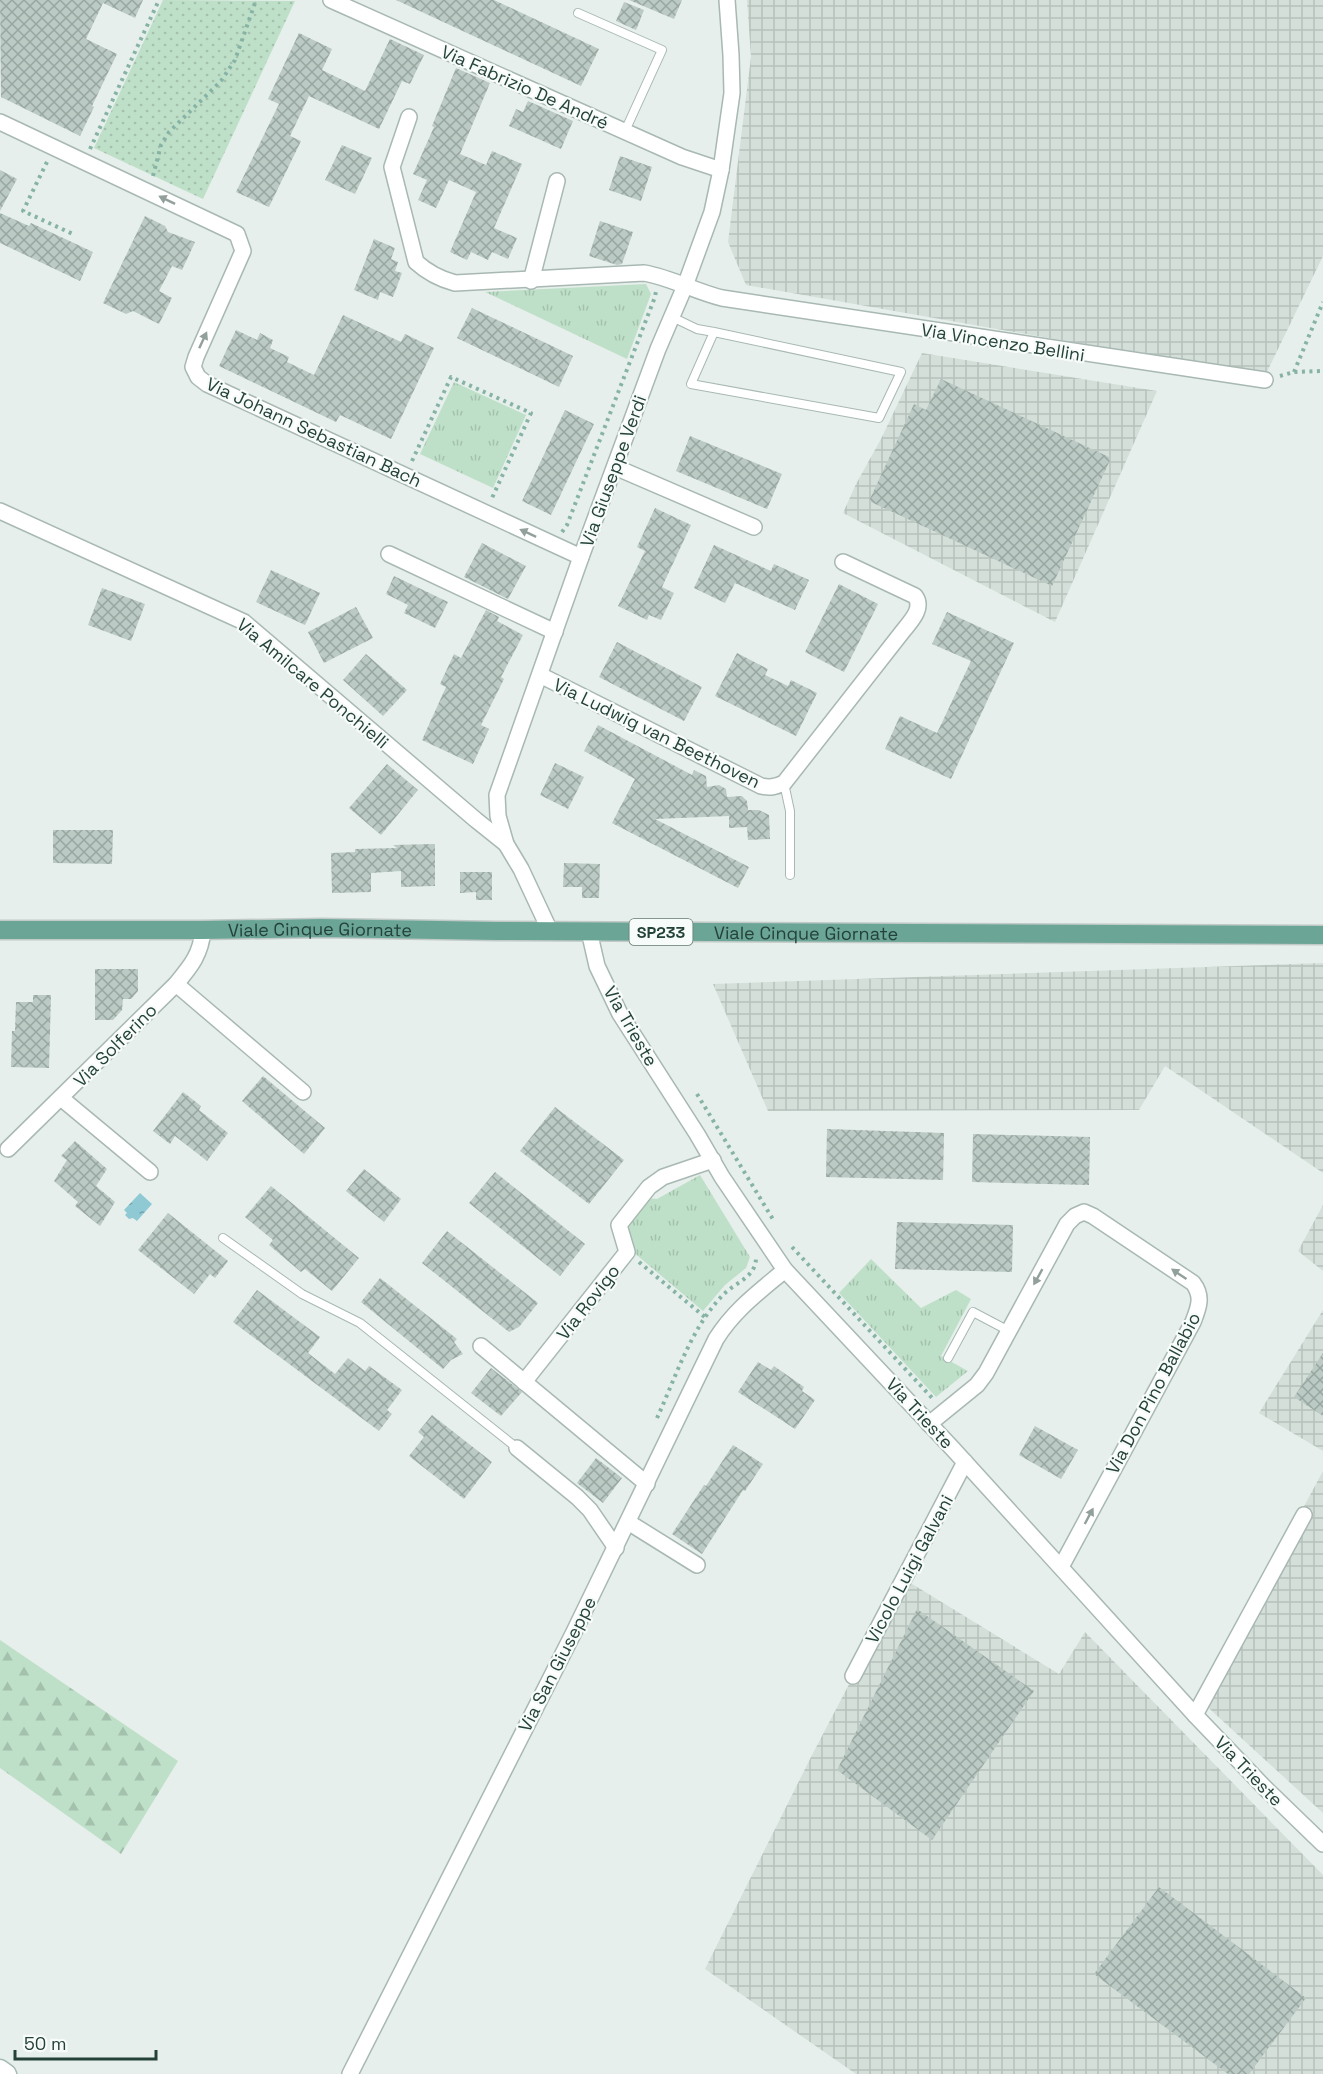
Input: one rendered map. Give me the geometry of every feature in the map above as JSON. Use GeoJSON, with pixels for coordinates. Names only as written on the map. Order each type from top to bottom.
{"type":"FeatureCollection","features":[{"type":"Feature","properties":{"kind":"main road","name":"Viale Cinque Giornate"},"geometry":{"type":"LineString","coordinates":[[0,930],[321,928],[1323,934]]}},
{"type":"Feature","properties":{"kind":"street","name":"Via Fabrizio De André"},"geometry":{"type":"LineString","coordinates":[[331,0],[682,157],[721,170]]}},
{"type":"Feature","properties":{"kind":"street","name":"Via Giuseppe Verdi"},"geometry":{"type":"LineString","coordinates":[[550,931],[521,869],[506,844],[498,816],[497,795],[581,557],[712,212],[721,170],[732,93],[727,0]]}},
{"type":"Feature","properties":{"kind":"street","name":"Via Vincenzo Bellini"},"geometry":{"type":"LineString","coordinates":[[410,117],[392,167],[416,262],[426,271],[455,283],[531,281],[644,273],[663,276],[696,292],[733,300],[1265,380]]}},
{"type":"Feature","properties":{"kind":"street","name":"Via Johann Sebastian Bach"},"geometry":{"type":"LineString","coordinates":[[0,122],[237,234],[242,241],[243,251],[240,261],[193,367],[198,377],[207,384],[581,557]]}},
{"type":"Feature","properties":{"kind":"street"},"geometry":{"type":"LineString","coordinates":[[531,281],[557,181]]}},
{"type":"Feature","properties":{"kind":"street"},"geometry":{"type":"LineString","coordinates":[[615,467],[754,527]]}},
{"type":"Feature","properties":{"kind":"street","name":"Via Amilcare Ponchielli"},"geometry":{"type":"LineString","coordinates":[[0,511],[244,622],[506,844]]}},
{"type":"Feature","properties":{"kind":"street"},"geometry":{"type":"LineString","coordinates":[[389,554],[555,632]]}},
{"type":"Feature","properties":{"kind":"street","name":"Via Ludwig van Beethoven"},"geometry":{"type":"LineString","coordinates":[[540,675],[761,786],[769,788],[784,783],[909,624],[919,607],[915,596],[843,562]]}},
{"type":"Feature","properties":{"kind":"street","name":"Via Solferino"},"geometry":{"type":"LineString","coordinates":[[8,1149],[177,984],[194,961],[202,945],[203,930]]}},
{"type":"Feature","properties":{"kind":"street","name":"Via Trieste"},"geometry":{"type":"LineString","coordinates":[[590,931],[597,966],[620,1014],[722,1177],[785,1270],[965,1462],[1195,1715],[1323,1844]]}},
{"type":"Feature","properties":{"kind":"street"},"geometry":{"type":"LineString","coordinates":[[177,984],[303,1092]]}},
{"type":"Feature","properties":{"kind":"street"},"geometry":{"type":"LineString","coordinates":[[61,1098],[150,1172]]}},
{"type":"Feature","properties":{"kind":"street","name":"Via Rovigo"},"geometry":{"type":"LineString","coordinates":[[524,1382],[627,1252],[619,1224],[649,1187],[663,1177],[713,1160]]}},
{"type":"Feature","properties":{"kind":"street","name":"Via Don Pino Ballabio"},"geometry":{"type":"LineString","coordinates":[[929,1424],[977,1385],[986,1373],[1067,1224],[1075,1216],[1084,1212],[1093,1216],[1193,1283],[1200,1295],[1193,1322],[1061,1567]]}},
{"type":"Feature","properties":{"kind":"street","name":"Via San Giuseppe"},"geometry":{"type":"LineString","coordinates":[[350,2074],[616,1548],[703,1363],[722,1330],[746,1303],[785,1270]]}},
{"type":"Feature","properties":{"kind":"street"},"geometry":{"type":"LineString","coordinates":[[481,1346],[647,1484]]}},
{"type":"Feature","properties":{"kind":"street"},"geometry":{"type":"LineString","coordinates":[[517,1448],[583,1503],[616,1548]]}},
{"type":"Feature","properties":{"kind":"street","name":"Vicolo Luigi Galvani"},"geometry":{"type":"LineString","coordinates":[[853,1676],[965,1462]]}},
{"type":"Feature","properties":{"kind":"street"},"geometry":{"type":"LineString","coordinates":[[1195,1715],[1304,1515]]}},
{"type":"Feature","properties":{"kind":"street"},"geometry":{"type":"LineString","coordinates":[[628,1522],[697,1565]]}},
{"type":"Feature","properties":{"kind":"street"},"geometry":{"type":"LineString","coordinates":[[0,2069],[6,2074]]}},
{"type":"Feature","properties":{"kind":"lane"},"geometry":{"type":"LineString","coordinates":[[578,13],[662,50],[625,131]]}},
{"type":"Feature","properties":{"kind":"lane"},"geometry":{"type":"LineString","coordinates":[[672,317],[697,329],[901,372],[879,418],[692,384],[714,333]]}},
{"type":"Feature","properties":{"kind":"lane"},"geometry":{"type":"LineString","coordinates":[[784,783],[790,811],[790,875]]}},
{"type":"Feature","properties":{"kind":"lane"},"geometry":{"type":"LineString","coordinates":[[223,1238],[302,1294],[360,1323],[517,1448]]}},
{"type":"Feature","properties":{"kind":"lane"},"geometry":{"type":"LineString","coordinates":[[948,1358],[973,1312],[1009,1331]]}},
{"type":"Feature","properties":{"kind":"path"},"geometry":{"type":"LineString","coordinates":[[84,162],[159,0]]}},
{"type":"Feature","properties":{"kind":"path"},"geometry":{"type":"LineString","coordinates":[[150,192],[161,145],[169,132],[221,81],[235,60],[256,0]]}},
{"type":"Feature","properties":{"kind":"path"},"geometry":{"type":"LineString","coordinates":[[54,148],[23,211],[75,235]]}},
{"type":"Feature","properties":{"kind":"path"},"geometry":{"type":"LineString","coordinates":[[535,536],[542,528],[552,533],[562,533],[567,525],[655,297],[656,288],[644,273]]}},
{"type":"Feature","properties":{"kind":"path"},"geometry":{"type":"LineString","coordinates":[[1294,372],[1323,302]]}},
{"type":"Feature","properties":{"kind":"path"},"geometry":{"type":"LineString","coordinates":[[1265,380],[1294,372],[1323,371]]}},
{"type":"Feature","properties":{"kind":"path"},"geometry":{"type":"LineString","coordinates":[[406,476],[451,377],[531,413],[486,513]]}},
{"type":"Feature","properties":{"kind":"path"},"geometry":{"type":"LineString","coordinates":[[697,1094],[775,1221]]}},
{"type":"Feature","properties":{"kind":"path"},"geometry":{"type":"LineString","coordinates":[[786,1241],[944,1411]]}},
{"type":"Feature","properties":{"kind":"path"},"geometry":{"type":"LineString","coordinates":[[627,1252],[706,1318]]}},
{"type":"Feature","properties":{"kind":"path"},"geometry":{"type":"LineString","coordinates":[[654,1424],[693,1340],[725,1293],[745,1279],[753,1270],[756,1261],[755,1252]]}},
{"type":"Feature","properties":{"kind":"shaded area"},"geometry":{"type":"Polygon","coordinates":[[[747,0],[1323,0],[1323,256],[1265,376],[746,285],[728,242],[751,57],[747,0]]]}},
{"type":"Feature","properties":{"kind":"shaded area"},"geometry":{"type":"Polygon","coordinates":[[[922,353],[1157,391],[1055,622],[843,513],[922,353]]]}},
{"type":"Feature","properties":{"kind":"shaded area"},"geometry":{"type":"Polygon","coordinates":[[[1323,963],[1323,1173],[1165,1066],[1139,1110],[768,1111],[713,984],[1323,963]]]}},
{"type":"Feature","properties":{"kind":"shaded area"},"geometry":{"type":"Polygon","coordinates":[[[1323,1205],[1323,1271],[1298,1251],[1323,1205]]]}},
{"type":"Feature","properties":{"kind":"shaded area"},"geometry":{"type":"Polygon","coordinates":[[[1323,1310],[1323,1451],[1259,1413],[1323,1310]]]}},
{"type":"Feature","properties":{"kind":"shaded area"},"geometry":{"type":"Polygon","coordinates":[[[1323,1471],[1323,1813],[1200,1700],[1323,1471]]]}},
{"type":"Feature","properties":{"kind":"shaded area"},"geometry":{"type":"Polygon","coordinates":[[[904,1579],[1059,1674],[1085,1632],[1323,1875],[1323,2074],[856,2074],[705,1969],[811,1757],[904,1579]]]}},
{"type":"Feature","properties":{"kind":"green space"},"geometry":{"type":"Polygon","coordinates":[[[163,0],[295,1],[203,199],[94,148],[163,0]]]}},
{"type":"Feature","properties":{"kind":"green space"},"geometry":{"type":"Polygon","coordinates":[[[646,284],[651,294],[627,359],[485,292],[646,284]]]}},
{"type":"Feature","properties":{"kind":"green space"},"geometry":{"type":"Polygon","coordinates":[[[454,382],[526,415],[493,488],[420,454],[454,382]]]}},
{"type":"Feature","properties":{"kind":"green space"},"geometry":{"type":"Polygon","coordinates":[[[700,1175],[750,1257],[746,1268],[725,1285],[703,1311],[632,1251],[624,1226],[646,1198],[657,1199],[700,1175]]]}},
{"type":"Feature","properties":{"kind":"green space"},"geometry":{"type":"Polygon","coordinates":[[[871,1259],[921,1308],[956,1290],[971,1299],[941,1356],[968,1371],[936,1397],[839,1293],[871,1259]]]}},
{"type":"Feature","properties":{"kind":"green space"},"geometry":{"type":"Polygon","coordinates":[[[0,1640],[178,1761],[121,1854],[0,1768],[0,1640]]]}},
{"type":"Feature","properties":{"kind":"water"},"geometry":{"type":"Polygon","coordinates":[[[140,1193],[152,1204],[137,1221],[133,1218],[129,1219],[124,1210],[140,1193]]]}},
{"type":"Feature","properties":{"kind":"building"},"geometry":{"type":"Polygon","coordinates":[[[0,0],[143,0],[135,18],[103,3],[86,39],[117,54],[80,136],[1,97],[0,0]]]}},
{"type":"Feature","properties":{"kind":"building"},"geometry":{"type":"Polygon","coordinates":[[[396,0],[494,0],[599,49],[581,86],[396,0]]]}},
{"type":"Feature","properties":{"kind":"building"},"geometry":{"type":"Polygon","coordinates":[[[629,0],[682,0],[674,19],[629,0]]]}},
{"type":"Feature","properties":{"kind":"building"},"geometry":{"type":"Polygon","coordinates":[[[624,2],[644,10],[636,30],[616,21],[624,2]]]}},
{"type":"Feature","properties":{"kind":"building"},"geometry":{"type":"Polygon","coordinates":[[[299,33],[332,49],[322,70],[365,91],[390,39],[424,55],[410,84],[402,81],[379,129],[309,96],[290,136],[301,141],[269,207],[236,192],[279,104],[268,99],[299,33]]]}},
{"type":"Feature","properties":{"kind":"building"},"geometry":{"type":"Polygon","coordinates":[[[456,68],[490,83],[460,154],[486,165],[492,151],[522,164],[494,228],[517,238],[508,259],[492,252],[488,260],[471,252],[467,260],[450,252],[476,192],[449,180],[436,208],[418,200],[427,180],[413,174],[456,68]]]}},
{"type":"Feature","properties":{"kind":"building"},"geometry":{"type":"Polygon","coordinates":[[[528,101],[573,121],[561,149],[509,126],[516,109],[523,112],[528,101]]]}},
{"type":"Feature","properties":{"kind":"building"},"geometry":{"type":"Polygon","coordinates":[[[342,145],[372,158],[355,194],[325,180],[342,145]]]}},
{"type":"Feature","properties":{"kind":"building"},"geometry":{"type":"Polygon","coordinates":[[[620,156],[652,167],[641,201],[609,190],[620,156]]]}},
{"type":"Feature","properties":{"kind":"building"},"geometry":{"type":"Polygon","coordinates":[[[0,170],[17,179],[0,211],[0,170]]]}},
{"type":"Feature","properties":{"kind":"building"},"geometry":{"type":"Polygon","coordinates":[[[0,213],[29,226],[31,223],[93,252],[80,281],[0,243],[0,213]]]}},
{"type":"Feature","properties":{"kind":"building"},"geometry":{"type":"Polygon","coordinates":[[[145,216],[165,226],[168,232],[195,242],[182,270],[172,266],[159,291],[172,298],[159,324],[133,311],[126,314],[103,303],[145,216]]]}},
{"type":"Feature","properties":{"kind":"building"},"geometry":{"type":"Polygon","coordinates":[[[600,221],[633,232],[622,264],[617,265],[589,256],[600,221]]]}},
{"type":"Feature","properties":{"kind":"building"},"geometry":{"type":"Polygon","coordinates":[[[374,239],[395,248],[391,259],[398,262],[395,271],[402,273],[393,297],[380,292],[378,300],[354,290],[374,239]]]}},
{"type":"Feature","properties":{"kind":"building"},"geometry":{"type":"Polygon","coordinates":[[[472,308],[573,356],[559,387],[457,338],[472,308]]]}},
{"type":"Feature","properties":{"kind":"building"},"geometry":{"type":"Polygon","coordinates":[[[343,315],[401,342],[405,334],[434,348],[391,439],[340,415],[336,422],[219,366],[236,330],[257,340],[260,333],[273,340],[270,348],[289,357],[287,362],[314,375],[343,315]]]}},
{"type":"Feature","properties":{"kind":"building"},"geometry":{"type":"Polygon","coordinates":[[[941,379],[1111,458],[1052,586],[869,501],[914,404],[926,410],[941,379]]]}},
{"type":"Feature","properties":{"kind":"building"},"geometry":{"type":"Polygon","coordinates":[[[565,410],[594,424],[551,515],[522,501],[565,410]]]}},
{"type":"Feature","properties":{"kind":"building"},"geometry":{"type":"Polygon","coordinates":[[[690,436],[782,474],[767,509],[676,471],[690,436]]]}},
{"type":"Feature","properties":{"kind":"building"},"geometry":{"type":"Polygon","coordinates":[[[655,508],[691,525],[662,587],[674,593],[661,620],[649,615],[647,620],[618,606],[645,551],[637,547],[655,508]]]}},
{"type":"Feature","properties":{"kind":"building"},"geometry":{"type":"Polygon","coordinates":[[[482,543],[526,566],[508,599],[464,577],[482,543]]]}},
{"type":"Feature","properties":{"kind":"building"},"geometry":{"type":"Polygon","coordinates":[[[714,545],[771,571],[774,564],[809,580],[795,610],[735,583],[725,603],[694,588],[714,545]]]}},
{"type":"Feature","properties":{"kind":"building"},"geometry":{"type":"Polygon","coordinates":[[[271,570],[320,593],[305,625],[256,602],[271,570]]]}},
{"type":"Feature","properties":{"kind":"building"},"geometry":{"type":"Polygon","coordinates":[[[394,576],[448,602],[435,628],[404,613],[408,605],[386,594],[394,576]]]}},
{"type":"Feature","properties":{"kind":"building"},"geometry":{"type":"Polygon","coordinates":[[[839,584],[878,604],[844,672],[805,652],[839,584]]]}},
{"type":"Feature","properties":{"kind":"building"},"geometry":{"type":"Polygon","coordinates":[[[102,588],[145,604],[131,641],[88,625],[102,588]]]}},
{"type":"Feature","properties":{"kind":"building"},"geometry":{"type":"Polygon","coordinates":[[[356,607],[373,638],[324,663],[308,632],[356,607]]]}},
{"type":"Feature","properties":{"kind":"building"},"geometry":{"type":"Polygon","coordinates":[[[486,610],[499,617],[497,621],[523,635],[501,677],[504,679],[481,725],[489,729],[473,764],[422,740],[446,687],[440,684],[454,654],[461,658],[486,610]]]}},
{"type":"Feature","properties":{"kind":"building"},"geometry":{"type":"Polygon","coordinates":[[[947,612],[1014,643],[951,779],[885,749],[900,716],[937,733],[971,661],[932,644],[947,612]]]}},
{"type":"Feature","properties":{"kind":"building"},"geometry":{"type":"Polygon","coordinates":[[[617,642],[702,687],[684,721],[599,677],[617,642]]]}},
{"type":"Feature","properties":{"kind":"building"},"geometry":{"type":"Polygon","coordinates":[[[737,653],[768,669],[765,675],[788,686],[791,680],[817,693],[796,736],[715,696],[737,653]]]}},
{"type":"Feature","properties":{"kind":"building"},"geometry":{"type":"Polygon","coordinates":[[[366,654],[407,690],[383,716],[343,680],[366,654]]]}},
{"type":"Feature","properties":{"kind":"building"},"geometry":{"type":"Polygon","coordinates":[[[598,725],[692,775],[694,770],[706,776],[707,787],[719,785],[726,789],[727,797],[742,796],[747,801],[748,810],[759,810],[769,815],[770,839],[748,840],[747,827],[729,828],[729,816],[655,819],[749,867],[738,888],[612,823],[635,779],[584,751],[598,725]]]}},
{"type":"Feature","properties":{"kind":"building"},"geometry":{"type":"Polygon","coordinates":[[[555,763],[584,777],[568,809],[540,795],[555,763]]]}},
{"type":"Feature","properties":{"kind":"building"},"geometry":{"type":"Polygon","coordinates":[[[387,764],[418,790],[381,835],[349,808],[387,764]]]}},
{"type":"Feature","properties":{"kind":"building"},"geometry":{"type":"Polygon","coordinates":[[[53,830],[113,830],[112,864],[53,863],[53,830]]]}},
{"type":"Feature","properties":{"kind":"building"},"geometry":{"type":"Polygon","coordinates":[[[435,844],[435,886],[401,887],[401,871],[371,873],[371,892],[332,893],[331,853],[355,852],[355,849],[397,848],[393,845],[435,844]]]}},
{"type":"Feature","properties":{"kind":"building"},"geometry":{"type":"Polygon","coordinates":[[[564,863],[600,864],[599,898],[582,898],[582,887],[563,887],[564,863]]]}},
{"type":"Feature","properties":{"kind":"building"},"geometry":{"type":"Polygon","coordinates":[[[460,872],[492,872],[492,900],[476,900],[476,892],[460,893],[460,872]]]}},
{"type":"Feature","properties":{"kind":"building"},"geometry":{"type":"Polygon","coordinates":[[[95,969],[138,969],[138,991],[131,999],[123,999],[122,1010],[113,1020],[95,1020],[95,969]]]}},
{"type":"Feature","properties":{"kind":"building"},"geometry":{"type":"Polygon","coordinates":[[[33,995],[51,995],[49,1068],[11,1067],[16,1002],[33,1002],[33,995]]]}},
{"type":"Feature","properties":{"kind":"building"},"geometry":{"type":"Polygon","coordinates":[[[263,1076],[325,1128],[304,1154],[242,1101],[263,1076]]]}},
{"type":"Feature","properties":{"kind":"building"},"geometry":{"type":"Polygon","coordinates":[[[183,1092],[201,1106],[199,1110],[228,1133],[207,1161],[175,1136],[170,1144],[153,1131],[183,1092]]]}},
{"type":"Feature","properties":{"kind":"building"},"geometry":{"type":"Polygon","coordinates":[[[555,1107],[624,1160],[589,1204],[520,1151],[555,1107]]]}},
{"type":"Feature","properties":{"kind":"building"},"geometry":{"type":"Polygon","coordinates":[[[827,1129],[944,1133],[943,1180],[826,1177],[827,1129]]]}},
{"type":"Feature","properties":{"kind":"building"},"geometry":{"type":"Polygon","coordinates":[[[973,1134],[1090,1137],[1089,1185],[972,1182],[973,1134]]]}},
{"type":"Feature","properties":{"kind":"building"},"geometry":{"type":"Polygon","coordinates":[[[75,1141],[107,1169],[96,1186],[115,1202],[100,1226],[75,1206],[78,1202],[54,1181],[67,1160],[61,1156],[75,1141]]]}},
{"type":"Feature","properties":{"kind":"building"},"geometry":{"type":"Polygon","coordinates":[[[364,1169],[401,1199],[384,1222],[346,1191],[364,1169]]]}},
{"type":"Feature","properties":{"kind":"building"},"geometry":{"type":"Polygon","coordinates":[[[495,1172],[585,1244],[560,1276],[469,1203],[495,1172]]]}},
{"type":"Feature","properties":{"kind":"building"},"geometry":{"type":"Polygon","coordinates":[[[271,1186],[359,1258],[332,1291],[305,1269],[301,1272],[269,1245],[273,1240],[245,1217],[271,1186]]]}},
{"type":"Feature","properties":{"kind":"building"},"geometry":{"type":"Polygon","coordinates":[[[168,1213],[228,1261],[215,1278],[210,1274],[194,1294],[138,1250],[168,1213]]]}},
{"type":"Feature","properties":{"kind":"building"},"geometry":{"type":"Polygon","coordinates":[[[897,1222],[1013,1225],[1012,1272],[895,1269],[897,1222]]]}},
{"type":"Feature","properties":{"kind":"building"},"geometry":{"type":"Polygon","coordinates":[[[447,1231],[538,1303],[519,1327],[509,1332],[422,1263],[447,1231]]]}},
{"type":"Feature","properties":{"kind":"building"},"geometry":{"type":"Polygon","coordinates":[[[380,1278],[457,1339],[454,1342],[463,1354],[451,1360],[443,1369],[361,1302],[380,1278]]]}},
{"type":"Feature","properties":{"kind":"building"},"geometry":{"type":"Polygon","coordinates":[[[257,1290],[320,1337],[308,1353],[335,1374],[348,1358],[365,1371],[369,1366],[402,1390],[387,1410],[392,1414],[379,1431],[233,1322],[257,1290]]]}},
{"type":"Feature","properties":{"kind":"building"},"geometry":{"type":"Polygon","coordinates":[[[1323,1353],[1323,1416],[1294,1397],[1323,1353]]]}},
{"type":"Feature","properties":{"kind":"building"},"geometry":{"type":"Polygon","coordinates":[[[758,1362],[771,1370],[774,1366],[804,1387],[802,1391],[815,1400],[795,1429],[738,1392],[758,1362]]]}},
{"type":"Feature","properties":{"kind":"building"},"geometry":{"type":"Polygon","coordinates":[[[491,1368],[522,1392],[501,1416],[471,1393],[491,1368]]]}},
{"type":"Feature","properties":{"kind":"building"},"geometry":{"type":"Polygon","coordinates":[[[432,1415],[492,1462],[464,1499],[409,1456],[424,1437],[418,1432],[432,1415]]]}},
{"type":"Feature","properties":{"kind":"building"},"geometry":{"type":"Polygon","coordinates":[[[1035,1426],[1078,1450],[1061,1479],[1019,1455],[1035,1426]]]}},
{"type":"Feature","properties":{"kind":"building"},"geometry":{"type":"Polygon","coordinates":[[[733,1445],[763,1464],[745,1491],[743,1490],[702,1554],[672,1534],[733,1445]]]}},
{"type":"Feature","properties":{"kind":"building"},"geometry":{"type":"Polygon","coordinates":[[[596,1458],[622,1478],[603,1503],[577,1483],[596,1458]]]}},
{"type":"Feature","properties":{"kind":"building"},"geometry":{"type":"Polygon","coordinates":[[[917,1609],[1034,1691],[932,1840],[837,1770],[917,1609]]]}},
{"type":"Feature","properties":{"kind":"building"},"geometry":{"type":"Polygon","coordinates":[[[1159,1887],[1306,1998],[1249,2074],[1228,2074],[1094,1974],[1159,1887]]]}}]}
